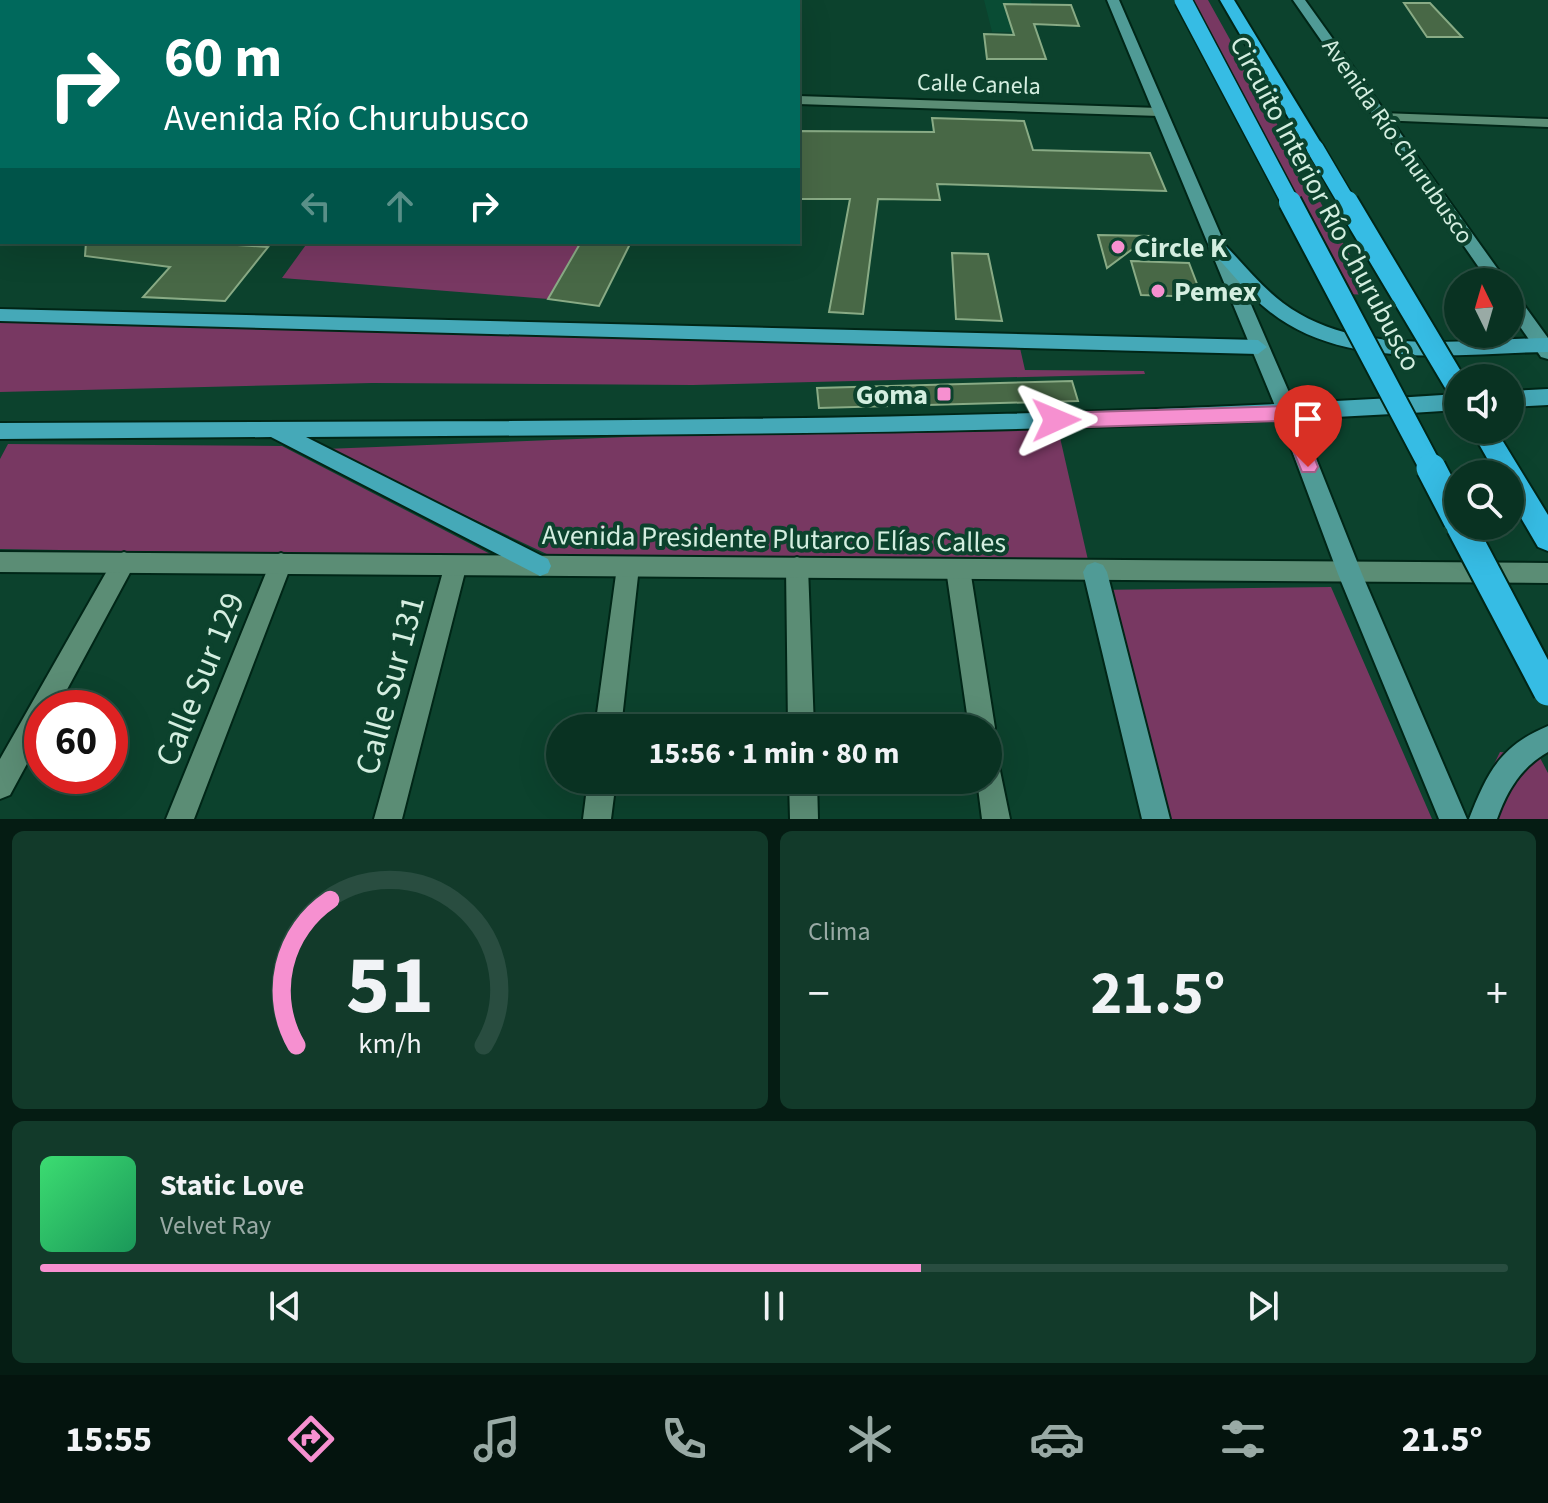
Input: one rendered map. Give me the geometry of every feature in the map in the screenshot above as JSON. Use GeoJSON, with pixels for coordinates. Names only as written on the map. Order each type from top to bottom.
{"type":"FeatureCollection","features":[{"type":"Feature","properties":{"kind":"highway","name":"Circuito Interior Río Churubusco"},"geometry":{"type":"LineString","coordinates":[[1183,0],[1444,494]]}},
{"type":"Feature","properties":{"kind":"highway","name":"Circuito Interior Río Churubusco"},"geometry":{"type":"LineString","coordinates":[[1227,0],[1444,365]]}},
{"type":"Feature","properties":{"kind":"highway"},"geometry":{"type":"LineString","coordinates":[[1524,499],[1548,539]]}},
{"type":"Feature","properties":{"kind":"highway"},"geometry":{"type":"LineString","coordinates":[[1468,540],[1548,691]]}},
{"type":"Feature","properties":{"kind":"main road"},"geometry":{"type":"LineString","coordinates":[[1113,0],[1288,413],[1350,574],[1453,819]]}},
{"type":"Feature","properties":{"kind":"main road","name":"Avenida Río Churubusco"},"geometry":{"type":"LineString","coordinates":[[1299,0],[1488,268]]}},
{"type":"Feature","properties":{"kind":"main road"},"geometry":{"type":"LineString","coordinates":[[1216,246],[1277,308],[1336,337],[1369,345],[1546,348]]}},
{"type":"Feature","properties":{"kind":"main road"},"geometry":{"type":"LineString","coordinates":[[0,315],[1258,347]]}},
{"type":"Feature","properties":{"kind":"main road"},"geometry":{"type":"LineString","coordinates":[[1524,317],[1546,348]]}},
{"type":"Feature","properties":{"kind":"main road"},"geometry":{"type":"LineString","coordinates":[[1524,398],[1548,397]]}},
{"type":"Feature","properties":{"kind":"main road"},"geometry":{"type":"LineString","coordinates":[[0,431],[880,425],[1288,413],[1444,403]]}},
{"type":"Feature","properties":{"kind":"main road"},"geometry":{"type":"LineString","coordinates":[[276,431],[540,566]]}},
{"type":"Feature","properties":{"kind":"main road"},"geometry":{"type":"LineString","coordinates":[[1095,572],[1156,819]]}},
{"type":"Feature","properties":{"kind":"main road"},"geometry":{"type":"LineString","coordinates":[[1483,819],[1506,770],[1524,750],[1548,739]]}},
{"type":"Feature","properties":{"kind":"street","name":"Calle Canela"},"geometry":{"type":"LineString","coordinates":[[800,100],[1159,112]]}},
{"type":"Feature","properties":{"kind":"street"},"geometry":{"type":"LineString","coordinates":[[1382,117],[1548,123]]}},
{"type":"Feature","properties":{"kind":"street","name":"Avenida Presidente Plutarco Elías Calles"},"geometry":{"type":"LineString","coordinates":[[0,562],[281,563],[455,568],[797,567],[1095,572],[1548,573]]}},
{"type":"Feature","properties":{"kind":"street"},"geometry":{"type":"LineString","coordinates":[[53,690],[124,562]]}},
{"type":"Feature","properties":{"kind":"street","name":"Calle Sur 129"},"geometry":{"type":"LineString","coordinates":[[180,819],[281,563]]}},
{"type":"Feature","properties":{"kind":"street"},"geometry":{"type":"LineString","coordinates":[[610,714],[628,567]]}},
{"type":"Feature","properties":{"kind":"street"},"geometry":{"type":"LineString","coordinates":[[797,567],[801,714]]}},
{"type":"Feature","properties":{"kind":"street","name":"Calle Sur 131"},"geometry":{"type":"LineString","coordinates":[[388,819],[455,568]]}},
{"type":"Feature","properties":{"kind":"street"},"geometry":{"type":"LineString","coordinates":[[958,569],[980,714]]}},
{"type":"Feature","properties":{"kind":"street"},"geometry":{"type":"LineString","coordinates":[[0,785],[24,742]]}},
{"type":"Feature","properties":{"kind":"street"},"geometry":{"type":"LineString","coordinates":[[597,819],[600,794]]}},
{"type":"Feature","properties":{"kind":"street"},"geometry":{"type":"LineString","coordinates":[[803,794],[804,819]]}},
{"type":"Feature","properties":{"kind":"street"},"geometry":{"type":"LineString","coordinates":[[992,794],[996,819]]}},
{"type":"Feature","properties":{"kind":"shaded area"},"geometry":{"type":"Polygon","coordinates":[[[984,0],[1030,0],[1032,4],[1005,4],[1013,32],[992,32],[984,0]]]}},
{"type":"Feature","properties":{"kind":"shaded area"},"geometry":{"type":"Polygon","coordinates":[[[1191,0],[1208,0],[1372,295],[1345,294],[1191,0]]]}},
{"type":"Feature","properties":{"kind":"shaded area"},"geometry":{"type":"Polygon","coordinates":[[[307,244],[580,244],[548,299],[282,278],[307,244]]]}},
{"type":"Feature","properties":{"kind":"shaded area"},"geometry":{"type":"Polygon","coordinates":[[[0,321],[1020,348],[1025,370],[1144,371],[1145,374],[693,385],[372,383],[0,392],[0,321]]]}},
{"type":"Feature","properties":{"kind":"shaded area"},"geometry":{"type":"Polygon","coordinates":[[[1056,420],[1088,560],[551,556],[325,449],[1056,420]]]}},
{"type":"Feature","properties":{"kind":"shaded area"},"geometry":{"type":"Polygon","coordinates":[[[8,444],[282,446],[496,557],[0,549],[0,459],[8,444]]]}},
{"type":"Feature","properties":{"kind":"shaded area"},"geometry":{"type":"Polygon","coordinates":[[[1331,587],[1432,819],[1155,819],[1094,590],[1331,587]]]}},
{"type":"Feature","properties":{"kind":"shaded area"},"geometry":{"type":"Polygon","coordinates":[[[1500,752],[1539,756],[1548,773],[1548,819],[1467,819],[1500,752]]]}},
{"type":"Feature","properties":{"kind":"building"},"geometry":{"type":"Polygon","coordinates":[[[1404,3],[1430,3],[1462,37],[1427,37],[1404,3]]]}},
{"type":"Feature","properties":{"kind":"building"},"geometry":{"type":"Polygon","coordinates":[[[1004,4],[1071,5],[1079,26],[1034,24],[1046,59],[987,59],[984,34],[1014,35],[1004,4]]]}},
{"type":"Feature","properties":{"kind":"building"},"geometry":{"type":"Polygon","coordinates":[[[932,118],[1024,121],[1033,150],[1150,153],[1166,191],[937,184],[940,200],[878,199],[863,314],[829,312],[850,199],[800,199],[800,131],[934,132],[932,118]]]}},
{"type":"Feature","properties":{"kind":"building"},"geometry":{"type":"Polygon","coordinates":[[[1098,235],[1150,236],[1107,268],[1098,235]]]}},
{"type":"Feature","properties":{"kind":"building"},"geometry":{"type":"Polygon","coordinates":[[[86,244],[268,247],[225,301],[143,297],[170,267],[85,256],[86,244]]]}},
{"type":"Feature","properties":{"kind":"building"},"geometry":{"type":"Polygon","coordinates":[[[580,244],[630,244],[599,306],[548,299],[580,244]]]}},
{"type":"Feature","properties":{"kind":"building"},"geometry":{"type":"Polygon","coordinates":[[[952,253],[988,254],[1002,321],[956,319],[952,253]]]}},
{"type":"Feature","properties":{"kind":"building"},"geometry":{"type":"Polygon","coordinates":[[[1131,261],[1189,263],[1202,297],[1141,295],[1131,261]]]}},
{"type":"Feature","properties":{"kind":"building"},"geometry":{"type":"Polygon","coordinates":[[[1072,381],[1078,401],[819,408],[817,388],[1072,381]]]}},
{"type":"Feature","properties":{"kind":"place","name":"Circle K"},"geometry":{"type":"Point","coordinates":[1118,247]}},
{"type":"Feature","properties":{"kind":"place","name":"Pemex"},"geometry":{"type":"Point","coordinates":[1158,291]}},
{"type":"Feature","properties":{"kind":"place","name":"Goma"},"geometry":{"type":"Point","coordinates":[944,394]}},
{"type":"Feature","properties":{"kind":"route"},"geometry":{"type":"LineString","coordinates":[[1056,420],[1288,413],[1308,467]]}}]}
